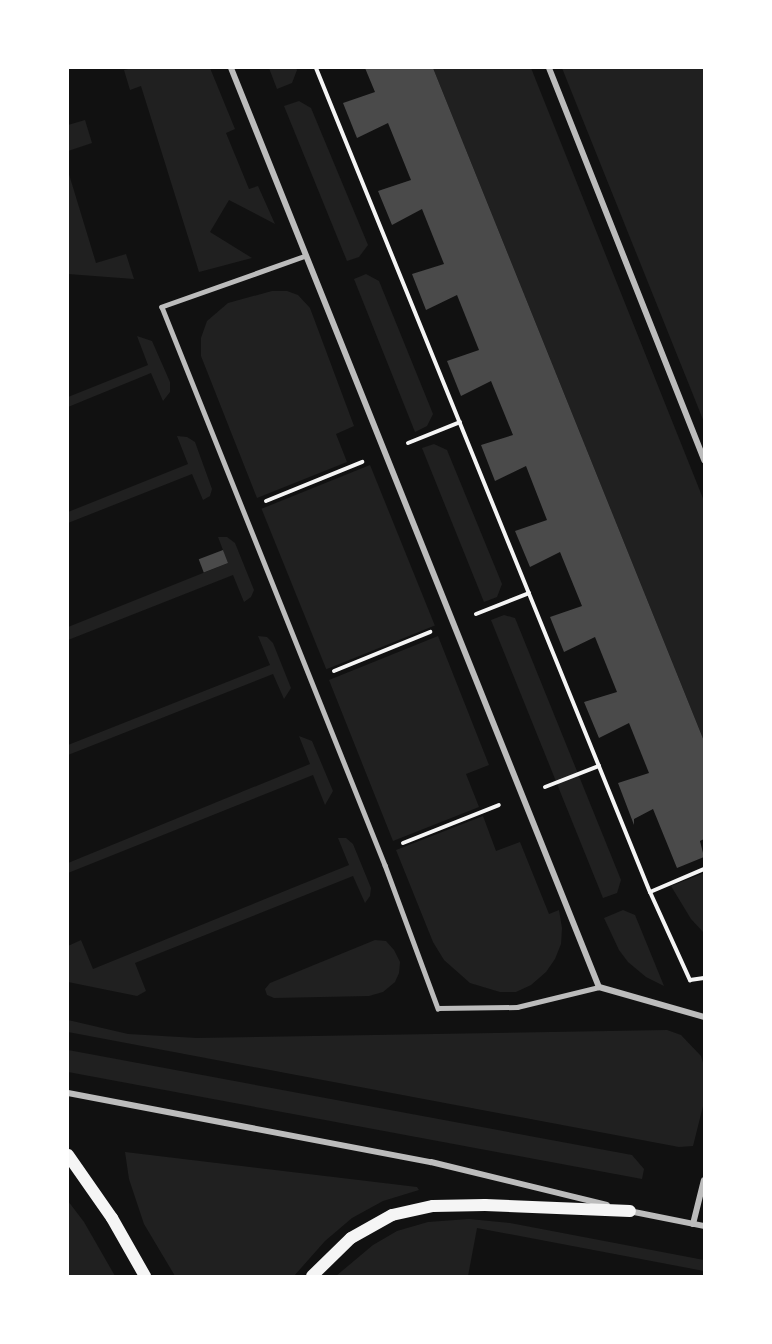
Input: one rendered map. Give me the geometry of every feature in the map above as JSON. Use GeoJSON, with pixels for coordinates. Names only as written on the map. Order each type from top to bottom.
{"type":"FeatureCollection","features":[{"type":"Feature","properties":{"kind":"main road"},"geometry":{"type":"LineString","coordinates":[[68,1155],[112,1218],[145,1276]]}},
{"type":"Feature","properties":{"kind":"main road"},"geometry":{"type":"LineString","coordinates":[[312,1276],[351,1238],[392,1215],[433,1206],[485,1205],[630,1211]]}},
{"type":"Feature","properties":{"kind":"street"},"geometry":{"type":"LineString","coordinates":[[231,68],[599,987],[705,1017]]}},
{"type":"Feature","properties":{"kind":"street"},"geometry":{"type":"LineString","coordinates":[[549,68],[705,460]]}},
{"type":"Feature","properties":{"kind":"street"},"geometry":{"type":"LineString","coordinates":[[68,1094],[431,1162],[630,1211],[705,1226]]}},
{"type":"Feature","properties":{"kind":"street"},"geometry":{"type":"LineString","coordinates":[[693,1224],[705,1180]]}},
{"type":"Feature","properties":{"kind":"lane"},"geometry":{"type":"LineString","coordinates":[[306,256],[162,307],[380,852],[438,1008],[517,1007],[599,987]]}},
{"type":"Feature","properties":{"kind":"path"},"geometry":{"type":"LineString","coordinates":[[316,68],[651,892],[690,980],[705,978]]}},
{"type":"Feature","properties":{"kind":"path"},"geometry":{"type":"LineString","coordinates":[[243,510],[460,422]]}},
{"type":"Feature","properties":{"kind":"path"},"geometry":{"type":"LineString","coordinates":[[311,680],[529,593]]}},
{"type":"Feature","properties":{"kind":"path"},"geometry":{"type":"LineString","coordinates":[[380,852],[599,766]]}},
{"type":"Feature","properties":{"kind":"path"},"geometry":{"type":"LineString","coordinates":[[651,892],[705,869]]}},
{"type":"Feature","properties":{"kind":"shaded area"},"geometry":{"type":"Polygon","coordinates":[[[210,68],[235,129],[226,133],[249,189],[258,186],[275,224],[229,200],[210,232],[252,258],[199,272],[141,86],[130,90],[124,70],[210,68]]]}},
{"type":"Feature","properties":{"kind":"shaded area"},"geometry":{"type":"Polygon","coordinates":[[[269,68],[296,68],[297,70],[292,83],[277,89],[269,68]]]}},
{"type":"Feature","properties":{"kind":"shaded area"},"geometry":{"type":"Polygon","coordinates":[[[433,68],[531,68],[704,501],[704,741],[433,68]]]}},
{"type":"Feature","properties":{"kind":"shaded area"},"geometry":{"type":"Polygon","coordinates":[[[562,68],[704,68],[704,422],[562,68]]]}},
{"type":"Feature","properties":{"kind":"shaded area"},"geometry":{"type":"Polygon","coordinates":[[[299,101],[311,108],[368,245],[359,257],[347,261],[284,106],[299,101]]]}},
{"type":"Feature","properties":{"kind":"shaded area"},"geometry":{"type":"Polygon","coordinates":[[[85,120],[92,143],[68,151],[68,125],[85,120]]]}},
{"type":"Feature","properties":{"kind":"shaded area"},"geometry":{"type":"Polygon","coordinates":[[[68,171],[96,263],[126,254],[134,279],[68,274],[68,171]]]}},
{"type":"Feature","properties":{"kind":"shaded area"},"geometry":{"type":"Polygon","coordinates":[[[366,274],[379,281],[433,414],[427,426],[415,432],[354,279],[366,274]]]}},
{"type":"Feature","properties":{"kind":"shaded area"},"geometry":{"type":"Polygon","coordinates":[[[272,291],[287,291],[298,295],[310,308],[354,426],[336,434],[347,462],[257,498],[201,356],[201,338],[207,321],[228,303],[272,291]]]}},
{"type":"Feature","properties":{"kind":"shaded area"},"geometry":{"type":"Polygon","coordinates":[[[137,336],[152,341],[170,382],[170,392],[163,401],[151,373],[68,407],[68,397],[148,365],[137,336]]]}},
{"type":"Feature","properties":{"kind":"shaded area"},"geometry":{"type":"Polygon","coordinates":[[[177,436],[187,437],[195,442],[212,489],[210,496],[203,500],[192,474],[68,523],[68,512],[188,464],[177,436]]]}},
{"type":"Feature","properties":{"kind":"shaded area"},"geometry":{"type":"Polygon","coordinates":[[[434,444],[447,450],[502,584],[497,597],[484,602],[422,448],[434,444]]]}},
{"type":"Feature","properties":{"kind":"shaded area"},"geometry":{"type":"Polygon","coordinates":[[[370,465],[435,625],[326,669],[262,509],[370,465]]]}},
{"type":"Feature","properties":{"kind":"shaded area"},"geometry":{"type":"Polygon","coordinates":[[[218,537],[227,537],[235,543],[254,590],[251,597],[244,602],[233,575],[68,640],[68,627],[228,563],[218,537]]]}},
{"type":"Feature","properties":{"kind":"shaded area"},"geometry":{"type":"Polygon","coordinates":[[[504,615],[515,618],[621,880],[617,893],[603,898],[491,620],[504,615]]]}},
{"type":"Feature","properties":{"kind":"shaded area"},"geometry":{"type":"Polygon","coordinates":[[[258,636],[267,637],[273,643],[291,688],[284,699],[273,674],[68,755],[68,745],[270,665],[258,636]]]}},
{"type":"Feature","properties":{"kind":"shaded area"},"geometry":{"type":"Polygon","coordinates":[[[438,636],[489,765],[466,774],[479,807],[393,841],[329,680],[438,636]]]}},
{"type":"Feature","properties":{"kind":"shaded area"},"geometry":{"type":"Polygon","coordinates":[[[299,736],[312,741],[333,791],[325,805],[313,775],[68,873],[68,863],[310,764],[299,736]]]}},
{"type":"Feature","properties":{"kind":"shaded area"},"geometry":{"type":"Polygon","coordinates":[[[483,816],[496,851],[520,842],[549,914],[559,910],[562,928],[561,944],[555,959],[546,972],[531,985],[516,992],[500,992],[470,983],[444,960],[433,942],[396,850],[483,816]]]}},
{"type":"Feature","properties":{"kind":"shaded area"},"geometry":{"type":"Polygon","coordinates":[[[338,838],[346,838],[353,844],[371,888],[370,896],[365,903],[353,876],[135,963],[146,991],[137,996],[68,982],[68,946],[81,940],[93,969],[349,865],[338,838]]]}},
{"type":"Feature","properties":{"kind":"shaded area"},"geometry":{"type":"Polygon","coordinates":[[[704,873],[704,933],[691,919],[671,886],[704,873]]]}},
{"type":"Feature","properties":{"kind":"shaded area"},"geometry":{"type":"Polygon","coordinates":[[[623,910],[635,915],[664,986],[646,977],[628,962],[619,950],[604,918],[623,910]]]}},
{"type":"Feature","properties":{"kind":"shaded area"},"geometry":{"type":"Polygon","coordinates":[[[375,940],[386,941],[400,962],[395,982],[383,992],[369,996],[274,998],[267,995],[265,989],[270,983],[375,940]]]}},
{"type":"Feature","properties":{"kind":"shaded area"},"geometry":{"type":"Polygon","coordinates":[[[68,1020],[128,1034],[197,1038],[667,1030],[681,1035],[701,1056],[704,1066],[704,1102],[693,1146],[679,1147],[68,1032],[68,1020]]]}},
{"type":"Feature","properties":{"kind":"shaded area"},"geometry":{"type":"Polygon","coordinates":[[[68,1050],[632,1155],[644,1169],[642,1179],[68,1072],[68,1050]]]}},
{"type":"Feature","properties":{"kind":"shaded area"},"geometry":{"type":"Polygon","coordinates":[[[125,1152],[417,1187],[419,1190],[383,1201],[352,1218],[325,1241],[294,1276],[175,1276],[144,1224],[129,1179],[125,1152]]]}},
{"type":"Feature","properties":{"kind":"shaded area"},"geometry":{"type":"Polygon","coordinates":[[[68,1201],[84,1222],[115,1276],[68,1276],[68,1201]]]}},
{"type":"Feature","properties":{"kind":"shaded area"},"geometry":{"type":"Polygon","coordinates":[[[469,1219],[510,1223],[704,1260],[704,1271],[477,1228],[468,1276],[336,1276],[373,1245],[397,1231],[428,1222],[469,1219]]]}},
{"type":"Feature","properties":{"kind":"building"},"geometry":{"type":"Polygon","coordinates":[[[365,68],[433,68],[704,741],[704,839],[700,841],[704,857],[677,868],[653,809],[634,819],[634,825],[618,783],[649,773],[629,723],[599,738],[584,702],[617,692],[595,637],[564,652],[550,617],[582,606],[560,552],[530,567],[515,531],[547,520],[526,466],[495,481],[481,445],[513,435],[491,381],[461,396],[447,361],[479,350],[457,295],[426,310],[412,274],[444,264],[422,209],[392,225],[378,191],[411,180],[388,123],[357,138],[343,103],[375,92],[365,68]]]}},
{"type":"Feature","properties":{"kind":"building"},"geometry":{"type":"Polygon","coordinates":[[[223,550],[228,563],[204,572],[199,559],[223,550]]]}}]}
